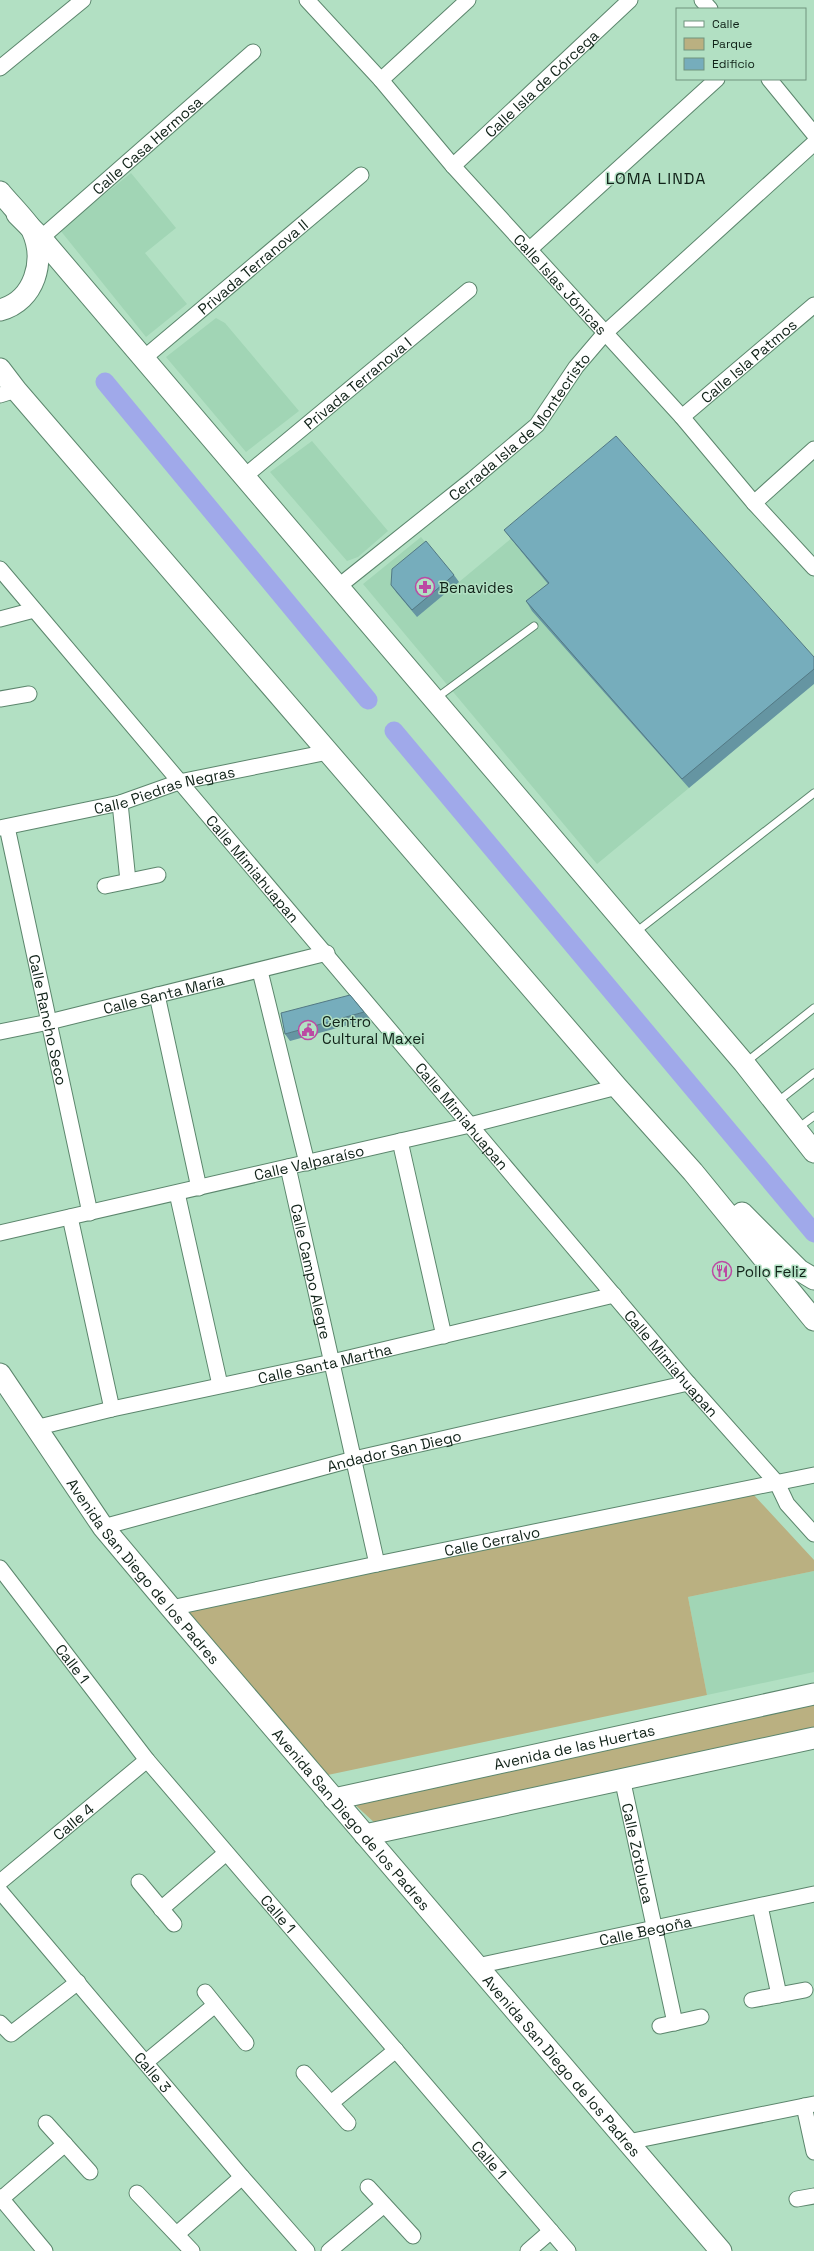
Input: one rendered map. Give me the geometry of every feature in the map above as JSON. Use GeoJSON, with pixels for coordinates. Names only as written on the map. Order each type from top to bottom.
{"type":"FeatureCollection","features":[{"type":"Feature","properties":{"kind":"main road"},"geometry":{"type":"LineString","coordinates":[[0,192],[17,214],[41,238],[339,586],[777,1102],[812,1152]]}},
{"type":"Feature","properties":{"kind":"main road"},"geometry":{"type":"LineString","coordinates":[[0,310],[20,299],[33,284],[39,266],[38,246],[31,228],[17,214]]}},
{"type":"Feature","properties":{"kind":"main road"},"geometry":{"type":"LineString","coordinates":[[0,369],[8,392],[328,752],[617,1087],[693,1172],[814,1320]]}},
{"type":"Feature","properties":{"kind":"main road"},"geometry":{"type":"LineString","coordinates":[[693,1172],[716,1188],[799,1270],[814,1279]]}},
{"type":"Feature","properties":{"kind":"main road","name":"Avenida San Diego de los Padres"},"geometry":{"type":"LineString","coordinates":[[0,1374],[35,1428],[103,1526],[171,1608],[722,2251]]}},
{"type":"Feature","properties":{"kind":"main road","name":"Avenida de las Huertas"},"geometry":{"type":"LineString","coordinates":[[334,1798],[814,1694]]}},
{"type":"Feature","properties":{"kind":"main road"},"geometry":{"type":"LineString","coordinates":[[365,1835],[622,1778],[814,1738]]}},
{"type":"Feature","properties":{"kind":"street"},"geometry":{"type":"LineString","coordinates":[[0,68],[83,0]]}},
{"type":"Feature","properties":{"kind":"street","name":"Calle Islas Jónicas"},"geometry":{"type":"LineString","coordinates":[[307,0],[380,80],[453,166],[682,417],[754,503],[814,568]]}},
{"type":"Feature","properties":{"kind":"street"},"geometry":{"type":"LineString","coordinates":[[380,80],[468,0]]}},
{"type":"Feature","properties":{"kind":"street","name":"Calle Isla de Córcega"},"geometry":{"type":"LineString","coordinates":[[453,166],[630,0]]}},
{"type":"Feature","properties":{"kind":"street"},"geometry":{"type":"LineString","coordinates":[[702,0],[709,8]]}},
{"type":"Feature","properties":{"kind":"street","name":"Calle Casa Hermosa"},"geometry":{"type":"LineString","coordinates":[[41,238],[253,52]]}},
{"type":"Feature","properties":{"kind":"street"},"geometry":{"type":"LineString","coordinates":[[530,249],[716,80]]}},
{"type":"Feature","properties":{"kind":"street"},"geometry":{"type":"LineString","coordinates":[[770,80],[814,134]]}},
{"type":"Feature","properties":{"kind":"street","name":"Cerrada Isla de Montecristo"},"geometry":{"type":"LineString","coordinates":[[339,586],[473,479],[537,425],[576,367],[605,333],[814,143]]}},
{"type":"Feature","properties":{"kind":"street","name":"Privada Terranova II"},"geometry":{"type":"LineString","coordinates":[[144,358],[361,175]]}},
{"type":"Feature","properties":{"kind":"street","name":"Privada Terranova I"},"geometry":{"type":"LineString","coordinates":[[245,476],[470,290]]}},
{"type":"Feature","properties":{"kind":"street","name":"Calle Isla Patmos"},"geometry":{"type":"LineString","coordinates":[[682,417],[814,305]]}},
{"type":"Feature","properties":{"kind":"street"},"geometry":{"type":"LineString","coordinates":[[754,503],[814,449]]}},
{"type":"Feature","properties":{"kind":"street","name":"Calle Mimiahuapan"},"geometry":{"type":"LineString","coordinates":[[0,569],[179,782],[327,953],[688,1383],[777,1483],[787,1504],[814,1534]]}},
{"type":"Feature","properties":{"kind":"street"},"geometry":{"type":"LineString","coordinates":[[0,619],[34,610]]}},
{"type":"Feature","properties":{"kind":"street"},"geometry":{"type":"LineString","coordinates":[[0,699],[29,694]]}},
{"type":"Feature","properties":{"kind":"street","name":"Calle Piedras Negras"},"geometry":{"type":"LineString","coordinates":[[4,827],[120,803],[179,782],[328,752]]}},
{"type":"Feature","properties":{"kind":"street"},"geometry":{"type":"LineString","coordinates":[[120,803],[128,882]]}},
{"type":"Feature","properties":{"kind":"street","name":"Calle Rancho Seco"},"geometry":{"type":"LineString","coordinates":[[4,827],[49,1022],[90,1212]]}},
{"type":"Feature","properties":{"kind":"street"},"geometry":{"type":"LineString","coordinates":[[105,886],[158,876]]}},
{"type":"Feature","properties":{"kind":"street","name":"Calle Santa María"},"geometry":{"type":"LineString","coordinates":[[0,1032],[49,1022],[327,953]]}},
{"type":"Feature","properties":{"kind":"street"},"geometry":{"type":"LineString","coordinates":[[260,970],[307,1163]]}},
{"type":"Feature","properties":{"kind":"street"},"geometry":{"type":"LineString","coordinates":[[157,994],[200,1188]]}},
{"type":"Feature","properties":{"kind":"street","name":"Calle Valparaíso"},"geometry":{"type":"LineString","coordinates":[[0,1233],[400,1142],[617,1087]]}},
{"type":"Feature","properties":{"kind":"street"},"geometry":{"type":"LineString","coordinates":[[400,1142],[444,1336]]}},
{"type":"Feature","properties":{"kind":"street","name":"Calle Campo Alegre"},"geometry":{"type":"LineString","coordinates":[[288,1167],[377,1564]]}},
{"type":"Feature","properties":{"kind":"street"},"geometry":{"type":"LineString","coordinates":[[177,1193],[220,1385]]}},
{"type":"Feature","properties":{"kind":"street"},"geometry":{"type":"LineString","coordinates":[[70,1217],[112,1409]]}},
{"type":"Feature","properties":{"kind":"street","name":"Calle Santa Martha"},"geometry":{"type":"LineString","coordinates":[[35,1428],[220,1385],[332,1362],[614,1295]]}},
{"type":"Feature","properties":{"kind":"street","name":"Andador San Diego"},"geometry":{"type":"LineString","coordinates":[[103,1526],[354,1459],[688,1383]]}},
{"type":"Feature","properties":{"kind":"street","name":"Calle Cerralvo"},"geometry":{"type":"LineString","coordinates":[[171,1608],[377,1564],[814,1475]]}},
{"type":"Feature","properties":{"kind":"street","name":"Calle 1"},"geometry":{"type":"LineString","coordinates":[[0,1568],[147,1760],[568,2251]]}},
{"type":"Feature","properties":{"kind":"street","name":"Calle 4"},"geometry":{"type":"LineString","coordinates":[[0,1882],[147,1760]]}},
{"type":"Feature","properties":{"kind":"street","name":"Calle Zotoluca"},"geometry":{"type":"LineString","coordinates":[[622,1778],[675,2023]]}},
{"type":"Feature","properties":{"kind":"street"},"geometry":{"type":"LineString","coordinates":[[161,1909],[226,1853]]}},
{"type":"Feature","properties":{"kind":"street"},"geometry":{"type":"LineString","coordinates":[[139,1882],[174,1924]]}},
{"type":"Feature","properties":{"kind":"street","name":"Calle 3"},"geometry":{"type":"LineString","coordinates":[[0,1891],[242,2177],[307,2251]]}},
{"type":"Feature","properties":{"kind":"street","name":"Calle Begoña"},"geometry":{"type":"LineString","coordinates":[[477,1966],[814,1894]]}},
{"type":"Feature","properties":{"kind":"street"},"geometry":{"type":"LineString","coordinates":[[760,1906],[779,1995]]}},
{"type":"Feature","properties":{"kind":"street"},"geometry":{"type":"LineString","coordinates":[[0,2023],[11,2034],[78,1982]]}},
{"type":"Feature","properties":{"kind":"street"},"geometry":{"type":"LineString","coordinates":[[752,2000],[805,1990]]}},
{"type":"Feature","properties":{"kind":"street"},"geometry":{"type":"LineString","coordinates":[[205,1992],[246,2043]]}},
{"type":"Feature","properties":{"kind":"street"},"geometry":{"type":"LineString","coordinates":[[146,2062],[215,2006]]}},
{"type":"Feature","properties":{"kind":"street"},"geometry":{"type":"LineString","coordinates":[[660,2026],[701,2017]]}},
{"type":"Feature","properties":{"kind":"street"},"geometry":{"type":"LineString","coordinates":[[331,2103],[396,2050]]}},
{"type":"Feature","properties":{"kind":"street"},"geometry":{"type":"LineString","coordinates":[[304,2073],[348,2123]]}},
{"type":"Feature","properties":{"kind":"street"},"geometry":{"type":"LineString","coordinates":[[628,2142],[809,2105],[814,2152]]}},
{"type":"Feature","properties":{"kind":"street"},"geometry":{"type":"LineString","coordinates":[[46,2123],[90,2172]]}},
{"type":"Feature","properties":{"kind":"street"},"geometry":{"type":"LineString","coordinates":[[45,2251],[1,2198],[65,2144]]}},
{"type":"Feature","properties":{"kind":"street"},"geometry":{"type":"LineString","coordinates":[[177,2234],[242,2177]]}},
{"type":"Feature","properties":{"kind":"street"},"geometry":{"type":"LineString","coordinates":[[368,2187],[413,2236]]}},
{"type":"Feature","properties":{"kind":"street"},"geometry":{"type":"LineString","coordinates":[[136,2193],[192,2251]]}},
{"type":"Feature","properties":{"kind":"street"},"geometry":{"type":"LineString","coordinates":[[797,2200],[814,2196]]}},
{"type":"Feature","properties":{"kind":"street"},"geometry":{"type":"LineString","coordinates":[[329,2251],[384,2205]]}},
{"type":"Feature","properties":{"kind":"street"},"geometry":{"type":"LineString","coordinates":[[528,2251],[551,2231]]}},
{"type":"Feature","properties":{"kind":"lane"},"geometry":{"type":"LineString","coordinates":[[435,699],[534,626]]}},
{"type":"Feature","properties":{"kind":"lane"},"geometry":{"type":"LineString","coordinates":[[634,933],[814,793]]}},
{"type":"Feature","properties":{"kind":"lane"},"geometry":{"type":"LineString","coordinates":[[744,1063],[814,1008]]}},
{"type":"Feature","properties":{"kind":"lane"},"geometry":{"type":"LineString","coordinates":[[777,1102],[814,1072]]}},
{"type":"Feature","properties":{"kind":"lane"},"geometry":{"type":"LineString","coordinates":[[796,1129],[814,1116]]}},
{"type":"Feature","properties":{"kind":"shaded area"},"geometry":{"type":"Polygon","coordinates":[[[131,173],[176,228],[145,253],[187,304],[146,337],[60,230],[131,173]]]}},
{"type":"Feature","properties":{"kind":"shaded area"},"geometry":{"type":"Polygon","coordinates":[[[216,318],[225,323],[299,411],[246,452],[166,357],[216,318]]]}},
{"type":"Feature","properties":{"kind":"shaded area"},"geometry":{"type":"Polygon","coordinates":[[[312,441],[388,531],[358,557],[347,561],[270,472],[312,441]]]}},
{"type":"Feature","properties":{"kind":"shaded area"},"geometry":{"type":"Polygon","coordinates":[[[623,445],[689,788],[597,864],[363,584],[421,537],[459,582],[623,445]]]}},
{"type":"Feature","properties":{"kind":"shaded area"},"geometry":{"type":"Polygon","coordinates":[[[814,1571],[814,1672],[707,1695],[688,1597],[814,1571]]]}},
{"type":"Feature","properties":{"kind":"green space"},"geometry":{"type":"Polygon","coordinates":[[[753,1494],[814,1560],[814,1571],[688,1597],[707,1695],[323,1776],[183,1612],[753,1494]]]}},
{"type":"Feature","properties":{"kind":"green space"},"geometry":{"type":"Polygon","coordinates":[[[814,1704],[814,1730],[377,1825],[352,1802],[814,1704]]]}},
{"type":"Feature","properties":{"kind":"building"},"geometry":{"type":"Polygon","coordinates":[[[616,436],[814,657],[814,669],[682,779],[526,601],[549,583],[504,530],[616,436]]]}},
{"type":"Feature","properties":{"kind":"building","name":"Benavides"},"geometry":{"type":"Polygon","coordinates":[[[426,541],[454,575],[412,610],[391,585],[392,569],[426,541]]]}},
{"type":"Feature","properties":{"kind":"building"},"geometry":{"type":"Polygon","coordinates":[[[350,995],[364,1012],[285,1034],[281,1013],[350,995]]]}},
{"type":"Feature","properties":{"kind":"waterway"},"geometry":{"type":"LineString","coordinates":[[105,382],[368,700]]}},
{"type":"Feature","properties":{"kind":"waterway"},"geometry":{"type":"LineString","coordinates":[[394,731],[814,1233]]}},
{"type":"Feature","properties":{"kind":"place","name":"Benavides"},"geometry":{"type":"Point","coordinates":[425,587]}},
{"type":"Feature","properties":{"kind":"place","name":"Centro Cultural Maxei"},"geometry":{"type":"Point","coordinates":[308,1030]}},
{"type":"Feature","properties":{"kind":"place","name":"Pollo Feliz"},"geometry":{"type":"Point","coordinates":[722,1271]}},
{"type":"Feature","properties":{"kind":"district","name":"LOMA LINDA"},"geometry":{"type":"Point","coordinates":[656,178]}}]}
